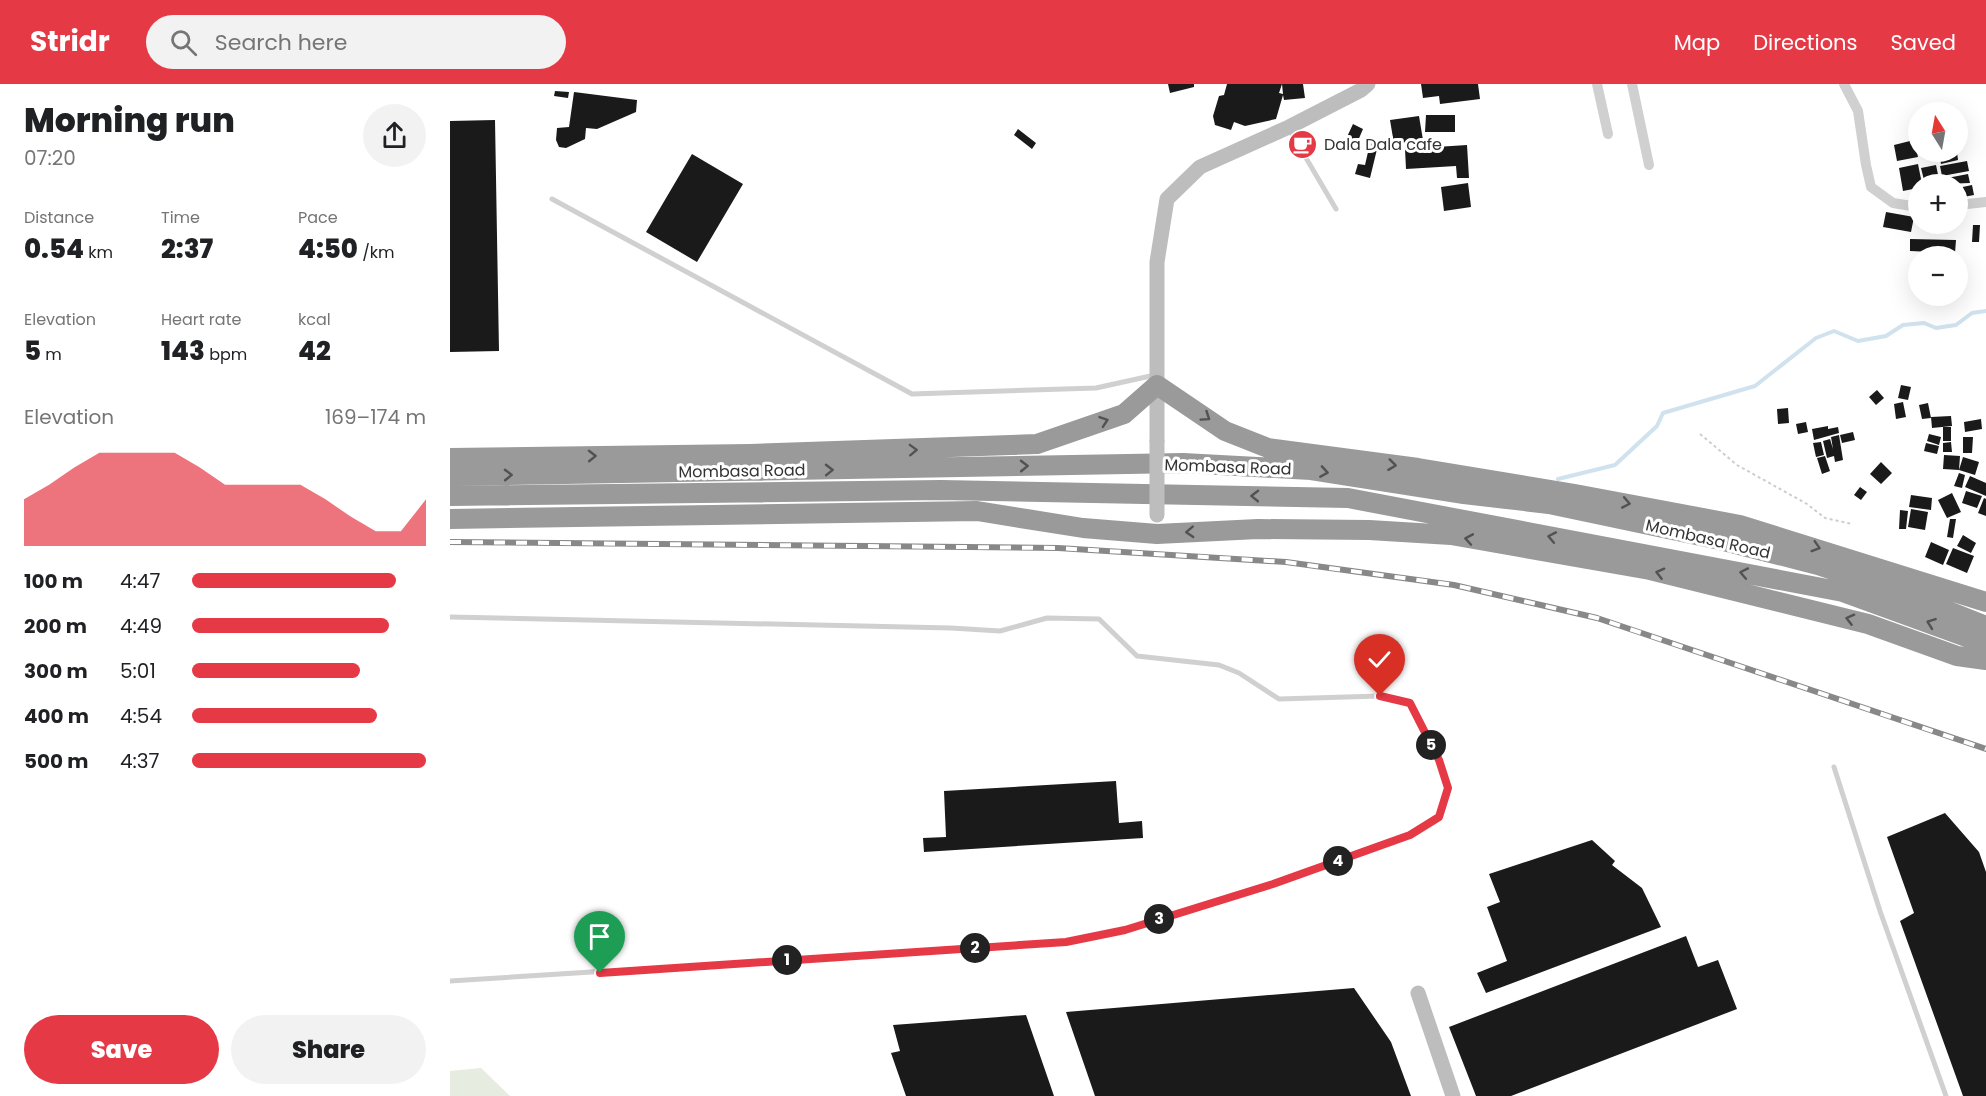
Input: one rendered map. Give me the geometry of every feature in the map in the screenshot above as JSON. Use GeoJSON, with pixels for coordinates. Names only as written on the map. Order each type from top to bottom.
{"type":"FeatureCollection","features":[{"type":"Feature","properties":{"kind":"highway"},"geometry":{"type":"LineString","coordinates":[[450,458],[750,454],[1037,444],[1124,414],[1157,380],[1225,430],[1268,448],[1463,475],[1740,525],[1986,602]]}},
{"type":"Feature","properties":{"kind":"highway","name":"Mombasa Road"},"geometry":{"type":"LineString","coordinates":[[450,476],[1184,463],[1311,470],[1464,494],[1549,504],[1720,540],[1818,565],[1908,595],[1986,626]]}},
{"type":"Feature","properties":{"kind":"highway","name":"Mombasa Road"},"geometry":{"type":"LineString","coordinates":[[450,496],[941,490],[1348,498],[1844,592],[1986,644]]}},
{"type":"Feature","properties":{"kind":"highway"},"geometry":{"type":"LineString","coordinates":[[450,519],[976,511],[1083,528],[1157,524],[1258,529],[1369,530],[1451,535],[1650,570],[1868,624],[1957,656],[1986,660]]}},
{"type":"Feature","properties":{"kind":"street"},"geometry":{"type":"LineString","coordinates":[[1157,524],[1157,262],[1167,199],[1200,167],[1289,127],[1361,90],[1368,84]]}},
{"type":"Feature","properties":{"kind":"street"},"geometry":{"type":"LineString","coordinates":[[1597,84],[1608,134]]}},
{"type":"Feature","properties":{"kind":"street"},"geometry":{"type":"LineString","coordinates":[[1632,84],[1649,165]]}},
{"type":"Feature","properties":{"kind":"street"},"geometry":{"type":"LineString","coordinates":[[1844,84],[1858,111],[1871,187],[1893,203],[1908,205]]}},
{"type":"Feature","properties":{"kind":"street"},"geometry":{"type":"LineString","coordinates":[[1968,204],[1986,202]]}},
{"type":"Feature","properties":{"kind":"street"},"geometry":{"type":"LineString","coordinates":[[1418,993],[1453,1096]]}},
{"type":"Feature","properties":{"kind":"lane"},"geometry":{"type":"LineString","coordinates":[[1289,127],[1336,209]]}},
{"type":"Feature","properties":{"kind":"lane"},"geometry":{"type":"LineString","coordinates":[[552,199],[912,394],[1096,388],[1157,380]]}},
{"type":"Feature","properties":{"kind":"lane"},"geometry":{"type":"LineString","coordinates":[[450,617],[1000,631],[1047,618],[1099,619],[1137,656],[1220,665],[1239,673],[1280,699],[1380,696],[1410,703],[1439,760],[1448,788],[1439,817],[1410,835],[1273,884],[1125,930],[1078,939],[450,981]]}},
{"type":"Feature","properties":{"kind":"lane"},"geometry":{"type":"LineString","coordinates":[[1834,767],[1880,911],[1946,1096]]}},
{"type":"Feature","properties":{"kind":"path"},"geometry":{"type":"LineString","coordinates":[[1700,434],[1737,465],[1807,504],[1824,518],[1852,524]]}},
{"type":"Feature","properties":{"kind":"shaded area"},"geometry":{"type":"Polygon","coordinates":[[[481,1068],[510,1096],[450,1096],[450,1071],[481,1068]]]}},
{"type":"Feature","properties":{"kind":"building"},"geometry":{"type":"Polygon","coordinates":[[[1168,84],[1194,84],[1194,87],[1170,93],[1168,84]]]}},
{"type":"Feature","properties":{"kind":"building"},"geometry":{"type":"Polygon","coordinates":[[[1227,84],[1282,84],[1303,84],[1305,98],[1284,100],[1283,95],[1276,119],[1245,126],[1234,122],[1231,130],[1215,125],[1213,116],[1219,96],[1224,95],[1227,84]]]}},
{"type":"Feature","properties":{"kind":"building"},"geometry":{"type":"Polygon","coordinates":[[[1421,84],[1478,84],[1480,99],[1440,104],[1439,96],[1423,98],[1421,84]]]}},
{"type":"Feature","properties":{"kind":"building"},"geometry":{"type":"Polygon","coordinates":[[[555,91],[569,92],[568,98],[554,96],[555,91]]]}},
{"type":"Feature","properties":{"kind":"building"},"geometry":{"type":"Polygon","coordinates":[[[574,92],[637,100],[636,112],[597,129],[586,128],[585,139],[566,148],[559,147],[556,140],[557,128],[569,127],[574,92]]]}},
{"type":"Feature","properties":{"kind":"building"},"geometry":{"type":"Polygon","coordinates":[[[1426,115],[1455,115],[1455,132],[1425,132],[1426,115]]]}},
{"type":"Feature","properties":{"kind":"building"},"geometry":{"type":"Polygon","coordinates":[[[1419,116],[1423,140],[1394,144],[1390,120],[1419,116]]]}},
{"type":"Feature","properties":{"kind":"building"},"geometry":{"type":"Polygon","coordinates":[[[495,120],[499,351],[450,352],[450,121],[495,120]]]}},
{"type":"Feature","properties":{"kind":"building"},"geometry":{"type":"Polygon","coordinates":[[[1353,124],[1363,129],[1357,143],[1346,139],[1353,124]]]}},
{"type":"Feature","properties":{"kind":"building"},"geometry":{"type":"Polygon","coordinates":[[[1018,129],[1036,143],[1032,149],[1014,135],[1018,129]]]}},
{"type":"Feature","properties":{"kind":"building"},"geometry":{"type":"Polygon","coordinates":[[[1371,139],[1379,141],[1370,178],[1355,174],[1358,164],[1365,165],[1371,139]]]}},
{"type":"Feature","properties":{"kind":"building"},"geometry":{"type":"Polygon","coordinates":[[[1908,142],[1908,159],[1897,161],[1894,145],[1908,142]]]}},
{"type":"Feature","properties":{"kind":"building"},"geometry":{"type":"Polygon","coordinates":[[[1467,145],[1469,178],[1457,178],[1456,166],[1406,169],[1405,149],[1467,145]]]}},
{"type":"Feature","properties":{"kind":"building"},"geometry":{"type":"Polygon","coordinates":[[[692,154],[743,184],[697,262],[646,232],[692,154]]]}},
{"type":"Feature","properties":{"kind":"building"},"geometry":{"type":"Polygon","coordinates":[[[1967,162],[1969,171],[1942,174],[1940,166],[1967,162]]]}},
{"type":"Feature","properties":{"kind":"building"},"geometry":{"type":"Polygon","coordinates":[[[1918,164],[1920,174],[1908,174],[1908,190],[1903,191],[1899,168],[1918,164]]]}},
{"type":"Feature","properties":{"kind":"building"},"geometry":{"type":"Polygon","coordinates":[[[1936,165],[1938,174],[1922,174],[1921,168],[1936,165]]]}},
{"type":"Feature","properties":{"kind":"building"},"geometry":{"type":"Polygon","coordinates":[[[1468,183],[1471,207],[1444,211],[1441,187],[1468,183]]]}},
{"type":"Feature","properties":{"kind":"building"},"geometry":{"type":"Polygon","coordinates":[[[1972,185],[1974,195],[1968,196],[1968,186],[1972,185]]]}},
{"type":"Feature","properties":{"kind":"building"},"geometry":{"type":"Polygon","coordinates":[[[1886,212],[1908,216],[1908,231],[1883,227],[1886,212]]]}},
{"type":"Feature","properties":{"kind":"building"},"geometry":{"type":"Polygon","coordinates":[[[1973,225],[1980,225],[1979,242],[1972,242],[1973,225]]]}},
{"type":"Feature","properties":{"kind":"building"},"geometry":{"type":"Polygon","coordinates":[[[1910,239],[1956,240],[1956,246],[1910,246],[1910,239]]]}},
{"type":"Feature","properties":{"kind":"building"},"geometry":{"type":"Polygon","coordinates":[[[1901,385],[1911,387],[1908,400],[1898,398],[1901,385]]]}},
{"type":"Feature","properties":{"kind":"building"},"geometry":{"type":"Polygon","coordinates":[[[1877,390],[1884,398],[1876,405],[1869,397],[1877,390]]]}},
{"type":"Feature","properties":{"kind":"building"},"geometry":{"type":"Polygon","coordinates":[[[1903,402],[1906,417],[1896,419],[1894,404],[1903,402]]]}},
{"type":"Feature","properties":{"kind":"building"},"geometry":{"type":"Polygon","coordinates":[[[1928,403],[1931,418],[1922,419],[1919,405],[1928,403]]]}},
{"type":"Feature","properties":{"kind":"building"},"geometry":{"type":"Polygon","coordinates":[[[1788,408],[1789,423],[1778,424],[1777,409],[1788,408]]]}},
{"type":"Feature","properties":{"kind":"building"},"geometry":{"type":"Polygon","coordinates":[[[1951,416],[1952,426],[1932,428],[1931,417],[1951,416]]]}},
{"type":"Feature","properties":{"kind":"building"},"geometry":{"type":"Polygon","coordinates":[[[1981,419],[1982,429],[1965,432],[1964,422],[1981,419]]]}},
{"type":"Feature","properties":{"kind":"building"},"geometry":{"type":"Polygon","coordinates":[[[1806,422],[1808,432],[1798,434],[1796,424],[1806,422]]]}},
{"type":"Feature","properties":{"kind":"building"},"geometry":{"type":"Polygon","coordinates":[[[1828,426],[1828,429],[1838,427],[1839,433],[1814,440],[1812,429],[1828,426]]]}},
{"type":"Feature","properties":{"kind":"building"},"geometry":{"type":"Polygon","coordinates":[[[1943,427],[1951,427],[1951,441],[1943,441],[1943,427]]]}},
{"type":"Feature","properties":{"kind":"building"},"geometry":{"type":"Polygon","coordinates":[[[1853,432],[1855,440],[1842,443],[1840,435],[1853,432]]]}},
{"type":"Feature","properties":{"kind":"building"},"geometry":{"type":"Polygon","coordinates":[[[1929,434],[1941,437],[1939,445],[1927,441],[1929,434]]]}},
{"type":"Feature","properties":{"kind":"building"},"geometry":{"type":"Polygon","coordinates":[[[1839,435],[1843,460],[1835,462],[1834,456],[1827,458],[1823,441],[1830,439],[1833,449],[1831,437],[1839,435]]]}},
{"type":"Feature","properties":{"kind":"building"},"geometry":{"type":"Polygon","coordinates":[[[1963,437],[1973,437],[1972,453],[1963,453],[1963,437]]]}},
{"type":"Feature","properties":{"kind":"building"},"geometry":{"type":"Polygon","coordinates":[[[1821,442],[1824,455],[1816,457],[1813,443],[1821,442]]]}},
{"type":"Feature","properties":{"kind":"building"},"geometry":{"type":"Polygon","coordinates":[[[1951,442],[1952,452],[1943,452],[1943,443],[1951,442]]]}},
{"type":"Feature","properties":{"kind":"building"},"geometry":{"type":"Polygon","coordinates":[[[1926,443],[1939,446],[1937,454],[1924,451],[1926,443]]]}},
{"type":"Feature","properties":{"kind":"building"},"geometry":{"type":"Polygon","coordinates":[[[1944,455],[1960,456],[1959,470],[1943,469],[1944,455]]]}},
{"type":"Feature","properties":{"kind":"building"},"geometry":{"type":"Polygon","coordinates":[[[1825,456],[1830,471],[1822,474],[1817,458],[1825,456]]]}},
{"type":"Feature","properties":{"kind":"building"},"geometry":{"type":"Polygon","coordinates":[[[1963,457],[1979,462],[1975,475],[1959,470],[1963,457]]]}},
{"type":"Feature","properties":{"kind":"building"},"geometry":{"type":"Polygon","coordinates":[[[1881,462],[1892,473],[1881,484],[1870,474],[1881,462]]]}},
{"type":"Feature","properties":{"kind":"building"},"geometry":{"type":"Polygon","coordinates":[[[1959,473],[1965,475],[1962,488],[1954,486],[1959,473]]]}},
{"type":"Feature","properties":{"kind":"building"},"geometry":{"type":"Polygon","coordinates":[[[1970,476],[1986,483],[1986,496],[1965,487],[1970,476]]]}},
{"type":"Feature","properties":{"kind":"building"},"geometry":{"type":"Polygon","coordinates":[[[1860,487],[1867,492],[1861,500],[1854,495],[1860,487]]]}},
{"type":"Feature","properties":{"kind":"building"},"geometry":{"type":"Polygon","coordinates":[[[1966,491],[1982,496],[1977,508],[1962,503],[1966,491]]]}},
{"type":"Feature","properties":{"kind":"building"},"geometry":{"type":"Polygon","coordinates":[[[1952,493],[1961,512],[1947,518],[1938,500],[1952,493]]]}},
{"type":"Feature","properties":{"kind":"building"},"geometry":{"type":"Polygon","coordinates":[[[1911,495],[1932,498],[1931,510],[1909,507],[1911,495]]]}},
{"type":"Feature","properties":{"kind":"building"},"geometry":{"type":"Polygon","coordinates":[[[1984,498],[1986,499],[1986,516],[1978,513],[1984,498]]]}},
{"type":"Feature","properties":{"kind":"building"},"geometry":{"type":"Polygon","coordinates":[[[1911,509],[1928,512],[1925,530],[1908,527],[1911,509]]]}},
{"type":"Feature","properties":{"kind":"building"},"geometry":{"type":"Polygon","coordinates":[[[1900,510],[1908,511],[1906,529],[1899,529],[1900,510]]]}},
{"type":"Feature","properties":{"kind":"building"},"geometry":{"type":"Polygon","coordinates":[[[1950,519],[1956,519],[1953,538],[1947,537],[1950,519]]]}},
{"type":"Feature","properties":{"kind":"building"},"geometry":{"type":"Polygon","coordinates":[[[1963,535],[1976,543],[1971,553],[1957,546],[1963,535]]]}},
{"type":"Feature","properties":{"kind":"building"},"geometry":{"type":"Polygon","coordinates":[[[1931,542],[1949,550],[1943,565],[1925,557],[1931,542]]]}},
{"type":"Feature","properties":{"kind":"building"},"geometry":{"type":"Polygon","coordinates":[[[1953,548],[1974,556],[1967,573],[1946,564],[1953,548]]]}},
{"type":"Feature","properties":{"kind":"building"},"geometry":{"type":"Polygon","coordinates":[[[1116,781],[1119,823],[1142,821],[1143,838],[924,852],[923,838],[946,837],[944,791],[1116,781]]]}},
{"type":"Feature","properties":{"kind":"building"},"geometry":{"type":"Polygon","coordinates":[[[1945,813],[1979,852],[1986,872],[1986,1096],[1963,1096],[1900,921],[1914,913],[1887,837],[1945,813]]]}},
{"type":"Feature","properties":{"kind":"building"},"geometry":{"type":"Polygon","coordinates":[[[1592,840],[1615,861],[1612,865],[1642,888],[1661,927],[1486,993],[1477,973],[1507,961],[1487,907],[1500,902],[1489,874],[1592,840]]]}},
{"type":"Feature","properties":{"kind":"building"},"geometry":{"type":"Polygon","coordinates":[[[1686,936],[1698,967],[1718,960],[1737,1009],[1511,1096],[1476,1096],[1449,1027],[1686,936]]]}},
{"type":"Feature","properties":{"kind":"building"},"geometry":{"type":"Polygon","coordinates":[[[1354,988],[1391,1042],[1411,1096],[1095,1096],[1066,1012],[1354,988]]]}},
{"type":"Feature","properties":{"kind":"building"},"geometry":{"type":"Polygon","coordinates":[[[1026,1015],[1054,1096],[906,1096],[891,1053],[900,1051],[893,1025],[1026,1015]]]}},
{"type":"Feature","properties":{"kind":"waterway"},"geometry":{"type":"LineString","coordinates":[[1558,479],[1615,465],[1657,426],[1663,413],[1755,386],[1816,338],[1834,331],[1858,341],[1886,336],[1903,325],[1924,323],[1936,328],[1956,325],[1972,313],[1986,311]]}},
{"type":"Feature","properties":{"kind":"railway"},"geometry":{"type":"LineString","coordinates":[[450,542],[1058,548],[1286,562],[1454,585],[1597,618],[1986,749]]}},
{"type":"Feature","properties":{"kind":"place","name":"Dala Dala cafe"},"geometry":{"type":"Point","coordinates":[1303,144]}},
{"type":"Feature","properties":{"kind":"route"},"geometry":{"type":"LineString","coordinates":[[600,973],[1066,942],[1125,930],[1273,884],[1410,835],[1439,817],[1448,788],[1439,760],[1410,703],[1380,696]]}}]}
